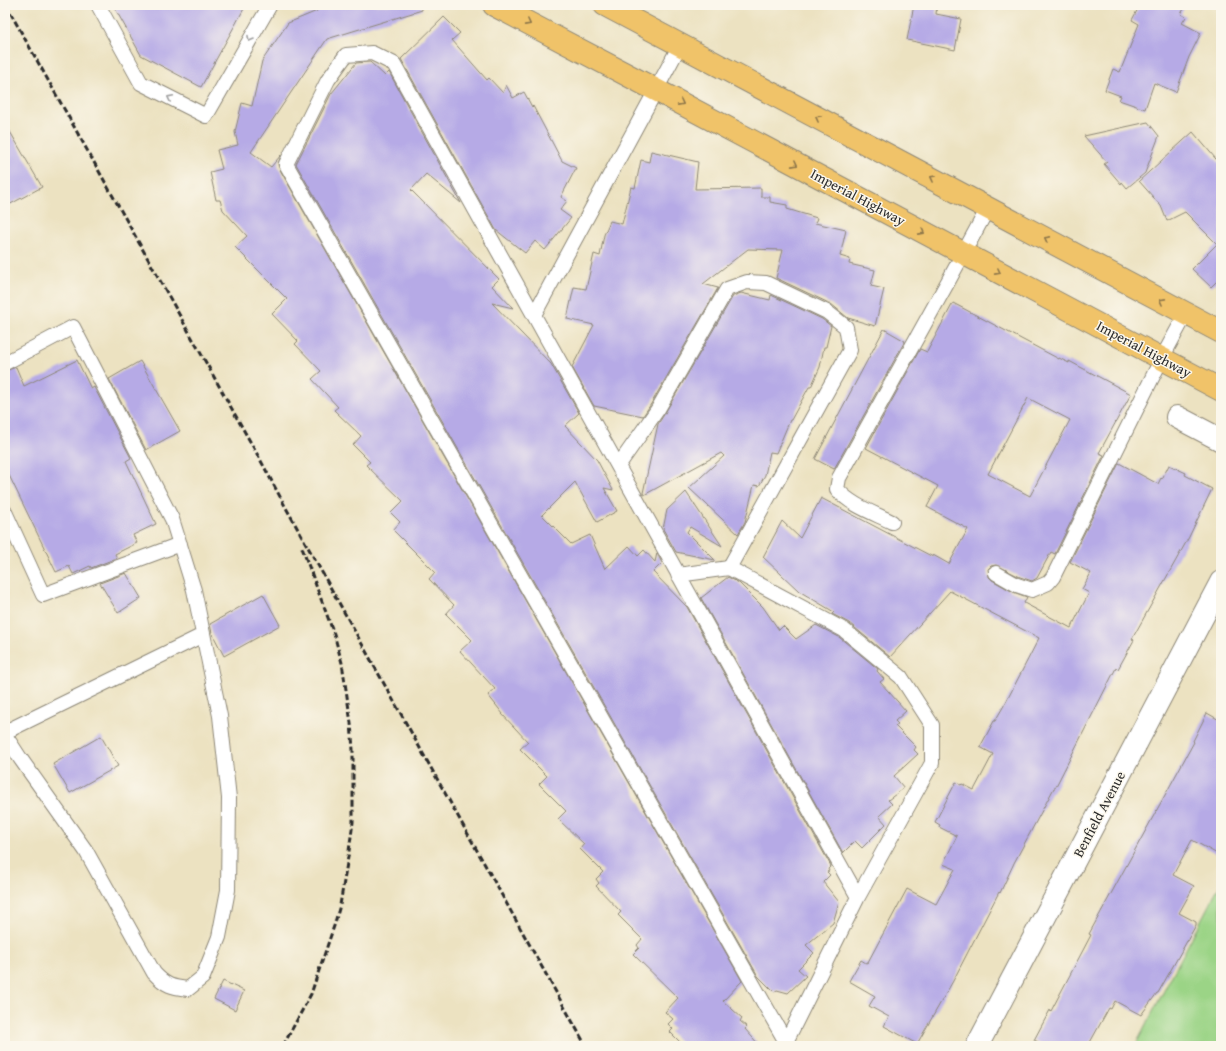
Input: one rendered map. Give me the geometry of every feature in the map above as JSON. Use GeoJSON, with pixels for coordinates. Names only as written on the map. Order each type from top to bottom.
{"type":"FeatureCollection","features":[{"type":"Feature","properties":{"kind":"main road","name":"Imperial Highway"},"geometry":{"type":"LineString","coordinates":[[494,5],[1221,390]]}},
{"type":"Feature","properties":{"kind":"main road"},"geometry":{"type":"LineString","coordinates":[[605,5],[1221,332]]}},
{"type":"Feature","properties":{"kind":"street"},"geometry":{"type":"LineString","coordinates":[[1177,417],[1221,440]]}},
{"type":"Feature","properties":{"kind":"street","name":"Benfield Avenue"},"geometry":{"type":"LineString","coordinates":[[977,1046],[1221,582]]}},
{"type":"Feature","properties":{"kind":"lane"},"geometry":{"type":"LineString","coordinates":[[98,5],[141,83],[206,116],[270,5]]}},
{"type":"Feature","properties":{"kind":"lane"},"geometry":{"type":"LineString","coordinates":[[534,315],[680,45]]}},
{"type":"Feature","properties":{"kind":"lane"},"geometry":{"type":"LineString","coordinates":[[785,1044],[286,164],[328,80],[346,55],[372,53],[394,64],[858,897]]}},
{"type":"Feature","properties":{"kind":"lane"},"geometry":{"type":"LineString","coordinates":[[892,522],[842,496],[837,489],[839,478],[964,254],[988,208]]}},
{"type":"Feature","properties":{"kind":"lane"},"geometry":{"type":"LineString","coordinates":[[618,466],[658,409],[727,289],[747,282],[766,283],[827,312],[846,327],[850,350],[729,568]]}},
{"type":"Feature","properties":{"kind":"lane"},"geometry":{"type":"LineString","coordinates":[[996,573],[1017,585],[1032,590],[1048,583],[1053,577],[1162,358],[1186,314]]}},
{"type":"Feature","properties":{"kind":"lane"},"geometry":{"type":"LineString","coordinates":[[5,363],[73,327],[172,519],[194,590],[204,635],[220,716],[229,798],[228,890],[219,936],[203,977],[188,989],[170,986],[154,973],[86,851],[20,758],[5,733],[204,635]]}},
{"type":"Feature","properties":{"kind":"lane"},"geometry":{"type":"LineString","coordinates":[[5,512],[43,595],[180,544]]}},
{"type":"Feature","properties":{"kind":"lane"},"geometry":{"type":"LineString","coordinates":[[678,575],[729,568],[844,630],[901,677],[932,725],[932,764],[858,897],[785,1044]]}},
{"type":"Feature","properties":{"kind":"green space"},"geometry":{"type":"Polygon","coordinates":[[[1221,882],[1221,1046],[1135,1046],[1221,882]]]}},
{"type":"Feature","properties":{"kind":"building"},"geometry":{"type":"Polygon","coordinates":[[[113,5],[246,5],[201,87],[141,55],[113,5]]]}},
{"type":"Feature","properties":{"kind":"building"},"geometry":{"type":"Polygon","coordinates":[[[316,5],[421,5],[422,10],[327,39],[251,152],[271,167],[281,155],[278,164],[279,168],[742,981],[723,1001],[742,1018],[740,1021],[747,1027],[745,1029],[760,1046],[684,1046],[670,1032],[673,1029],[668,1024],[673,1019],[665,1012],[678,998],[633,954],[639,948],[637,945],[642,939],[618,915],[621,912],[596,886],[599,883],[596,879],[603,872],[580,849],[584,844],[558,819],[566,811],[539,784],[547,776],[520,749],[528,742],[502,714],[488,695],[495,689],[460,651],[472,640],[446,614],[454,605],[429,579],[435,572],[393,530],[400,522],[391,513],[403,501],[366,465],[370,462],[353,445],[361,436],[334,410],[338,407],[312,379],[321,371],[295,344],[298,341],[272,314],[287,299],[235,247],[247,236],[223,210],[220,200],[216,200],[210,172],[222,169],[217,150],[238,145],[235,132],[242,103],[252,106],[262,61],[288,23],[317,11],[316,5]]]}},
{"type":"Feature","properties":{"kind":"building"},"geometry":{"type":"Polygon","coordinates":[[[914,5],[937,5],[936,14],[961,19],[955,50],[907,40],[914,5]]]}},
{"type":"Feature","properties":{"kind":"building"},"geometry":{"type":"Polygon","coordinates":[[[1140,5],[1186,5],[1181,14],[1186,17],[1182,23],[1201,33],[1189,57],[1176,92],[1154,83],[1145,109],[1119,100],[1121,96],[1105,90],[1113,69],[1120,72],[1139,24],[1132,20],[1140,5]]]}},
{"type":"Feature","properties":{"kind":"building"},"geometry":{"type":"Polygon","coordinates":[[[444,17],[460,33],[452,40],[487,80],[489,78],[503,93],[506,85],[513,98],[524,92],[562,161],[576,168],[561,197],[567,201],[560,210],[571,218],[545,250],[535,241],[525,253],[496,230],[401,59],[444,17]]]}},
{"type":"Feature","properties":{"kind":"building"},"geometry":{"type":"Polygon","coordinates":[[[370,62],[385,76],[389,72],[461,203],[426,174],[411,190],[499,279],[492,286],[513,308],[492,303],[551,364],[579,413],[565,426],[597,460],[613,490],[604,488],[617,511],[597,522],[575,482],[542,515],[571,544],[590,535],[605,569],[629,546],[638,556],[644,550],[655,562],[657,553],[662,563],[653,572],[687,607],[831,866],[827,872],[830,875],[823,882],[839,902],[833,923],[806,945],[814,953],[798,969],[806,976],[788,993],[777,990],[774,992],[758,976],[296,164],[331,94],[356,63],[370,62]]]}},
{"type":"Feature","properties":{"kind":"building"},"geometry":{"type":"Polygon","coordinates":[[[1148,122],[1159,136],[1145,173],[1127,188],[1122,182],[1121,184],[1104,164],[1107,162],[1084,136],[1148,122]]]}},
{"type":"Feature","properties":{"kind":"building"},"geometry":{"type":"Polygon","coordinates":[[[5,123],[42,187],[5,207],[5,123]]]}},
{"type":"Feature","properties":{"kind":"building"},"geometry":{"type":"Polygon","coordinates":[[[1193,132],[1221,165],[1221,277],[1211,287],[1192,269],[1217,244],[1185,212],[1167,221],[1161,206],[1139,181],[1193,132]]]}},
{"type":"Feature","properties":{"kind":"building"},"geometry":{"type":"Polygon","coordinates":[[[651,151],[698,162],[695,189],[761,188],[761,197],[770,197],[770,202],[787,205],[787,209],[817,218],[815,223],[846,230],[840,256],[850,259],[849,264],[875,270],[871,286],[884,289],[875,326],[848,318],[831,304],[776,278],[783,250],[748,249],[703,284],[718,288],[643,416],[594,406],[572,367],[594,325],[567,319],[574,287],[586,289],[594,254],[600,256],[604,235],[610,221],[622,224],[631,187],[635,188],[641,160],[649,162],[651,151]]]}},
{"type":"Feature","properties":{"kind":"building"},"geometry":{"type":"Polygon","coordinates":[[[741,293],[770,300],[771,295],[822,319],[831,326],[826,347],[824,347],[820,367],[811,387],[809,387],[790,420],[776,453],[770,452],[765,475],[759,486],[754,485],[745,522],[738,534],[689,488],[724,456],[721,453],[644,495],[643,493],[658,424],[733,296],[741,293]]]}},
{"type":"Feature","properties":{"kind":"building"},"geometry":{"type":"Polygon","coordinates":[[[953,303],[1059,359],[1069,363],[1069,361],[1131,394],[1099,453],[1104,455],[1055,554],[1051,552],[1037,578],[1032,581],[1020,577],[996,565],[991,566],[988,569],[989,577],[992,580],[1013,592],[1027,597],[1024,603],[1071,628],[1089,593],[1082,589],[1091,573],[1070,562],[1119,463],[1158,484],[1169,465],[1186,473],[1185,475],[1212,489],[1189,537],[1132,639],[1134,640],[1118,669],[1116,668],[1055,788],[1014,863],[1000,893],[999,892],[953,981],[917,1044],[884,1026],[889,1017],[869,1006],[875,996],[849,981],[861,960],[866,963],[868,962],[907,889],[936,904],[955,869],[943,864],[957,836],[939,827],[940,825],[935,822],[956,782],[974,790],[993,754],[980,747],[1006,702],[1039,638],[950,591],[890,657],[849,623],[832,614],[834,612],[799,591],[763,557],[782,521],[800,538],[821,498],[949,564],[968,529],[927,507],[938,486],[866,448],[920,349],[927,352],[953,303]],[[1028,398],[988,474],[1030,496],[1070,420],[1028,398]]]}},
{"type":"Feature","properties":{"kind":"building"},"geometry":{"type":"Polygon","coordinates":[[[884,329],[905,341],[834,469],[815,459],[884,329]]]}},
{"type":"Feature","properties":{"kind":"building"},"geometry":{"type":"Polygon","coordinates":[[[77,360],[91,389],[94,387],[131,458],[126,461],[156,524],[133,535],[137,543],[115,554],[117,558],[91,568],[90,566],[73,574],[69,566],[56,572],[5,467],[5,371],[16,367],[24,386],[77,360]]]}},
{"type":"Feature","properties":{"kind":"building"},"geometry":{"type":"Polygon","coordinates":[[[140,361],[180,431],[146,450],[109,379],[140,361]]]}},
{"type":"Feature","properties":{"kind":"building"},"geometry":{"type":"Polygon","coordinates":[[[686,492],[722,546],[690,527],[687,532],[715,560],[676,552],[663,529],[667,510],[686,492]]]}},
{"type":"Feature","properties":{"kind":"building"},"geometry":{"type":"Polygon","coordinates":[[[126,573],[141,598],[118,613],[100,583],[126,573]]]}},
{"type":"Feature","properties":{"kind":"building"},"geometry":{"type":"Polygon","coordinates":[[[728,577],[739,583],[763,607],[779,630],[783,626],[796,639],[816,625],[839,637],[878,669],[877,671],[884,679],[880,682],[906,711],[895,721],[898,724],[895,726],[916,747],[914,750],[918,754],[894,776],[904,788],[888,800],[892,804],[879,816],[886,824],[862,848],[855,841],[843,853],[701,598],[728,577]]]}},
{"type":"Feature","properties":{"kind":"building"},"geometry":{"type":"Polygon","coordinates":[[[263,594],[280,625],[224,656],[212,633],[210,624],[263,594]]]}},
{"type":"Feature","properties":{"kind":"building"},"geometry":{"type":"Polygon","coordinates":[[[1207,713],[1221,721],[1221,856],[1192,840],[1173,875],[1194,886],[1179,913],[1196,922],[1196,925],[1158,993],[1141,1015],[1115,1001],[1111,1009],[1109,1008],[1088,1046],[1046,1046],[1034,1040],[1091,935],[1089,934],[1194,742],[1193,741],[1207,713]]]}},
{"type":"Feature","properties":{"kind":"building"},"geometry":{"type":"Polygon","coordinates":[[[101,736],[118,766],[70,793],[53,764],[101,736]]]}},
{"type":"Feature","properties":{"kind":"building"},"geometry":{"type":"Polygon","coordinates":[[[223,981],[244,991],[235,1010],[214,999],[223,981]]]}},
{"type":"Feature","properties":{"kind":"railway"},"geometry":{"type":"LineString","coordinates":[[6,5],[586,1046]]}},
{"type":"Feature","properties":{"kind":"railway"},"geometry":{"type":"LineString","coordinates":[[283,1046],[311,994],[334,926],[340,905],[353,822],[353,750],[351,723],[342,663],[334,634],[301,545]]}}]}
